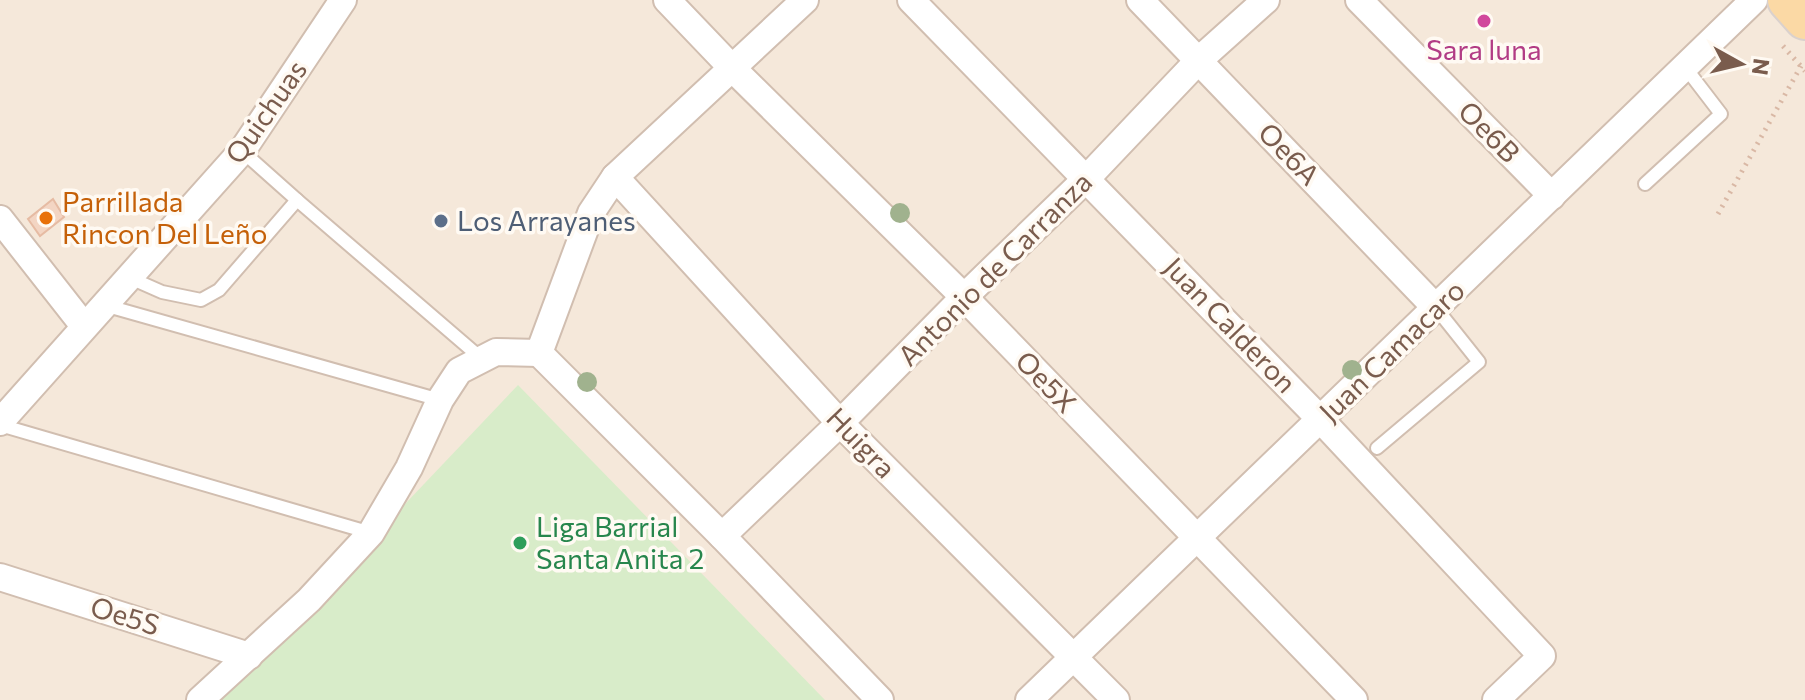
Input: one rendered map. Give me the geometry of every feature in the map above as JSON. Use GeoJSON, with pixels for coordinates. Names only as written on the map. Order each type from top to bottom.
{"type":"FeatureCollection","features":[{"type":"Feature","properties":{"kind":"main road"},"geometry":{"type":"LineString","coordinates":[[1788,0],[1805,19]]}},
{"type":"Feature","properties":{"kind":"street","name":"Quichuas"},"geometry":{"type":"LineString","coordinates":[[0,424],[242,151],[343,0]]}},
{"type":"Feature","properties":{"kind":"street","name":"Oe5X"},"geometry":{"type":"LineString","coordinates":[[667,0],[964,297],[1354,700]]}},
{"type":"Feature","properties":{"kind":"street"},"geometry":{"type":"LineString","coordinates":[[539,353],[591,213],[615,177],[805,0]]}},
{"type":"Feature","properties":{"kind":"street","name":"Juan Calderon"},"geometry":{"type":"LineString","coordinates":[[911,0],[1321,420],[1542,656],[1496,700]]}},
{"type":"Feature","properties":{"kind":"street","name":"Oe6A"},"geometry":{"type":"LineString","coordinates":[[1140,0],[1436,308]]}},
{"type":"Feature","properties":{"kind":"street","name":"Antonio de Carranza"},"geometry":{"type":"LineString","coordinates":[[722,536],[1087,178],[1199,60],[1266,0]]}},
{"type":"Feature","properties":{"kind":"street","name":"Oe6B"},"geometry":{"type":"LineString","coordinates":[[1359,0],[1552,196]]}},
{"type":"Feature","properties":{"kind":"street","name":"Juan Camacaro"},"geometry":{"type":"LineString","coordinates":[[1029,700],[1754,0]]}},
{"type":"Feature","properties":{"kind":"street","name":"Huigra"},"geometry":{"type":"LineString","coordinates":[[615,177],[840,423],[1116,700]]}},
{"type":"Feature","properties":{"kind":"street"},"geometry":{"type":"LineString","coordinates":[[0,219],[84,326]]}},
{"type":"Feature","properties":{"kind":"street"},"geometry":{"type":"LineString","coordinates":[[200,700],[309,600],[371,533],[409,468],[440,400],[459,371],[496,352],[539,353],[880,700]]}},
{"type":"Feature","properties":{"kind":"street","name":"Oe5S"},"geometry":{"type":"LineString","coordinates":[[0,577],[249,656]]}},
{"type":"Feature","properties":{"kind":"lane"},"geometry":{"type":"LineString","coordinates":[[1645,184],[1721,114],[1685,67]]}},
{"type":"Feature","properties":{"kind":"lane"},"geometry":{"type":"LineString","coordinates":[[242,151],[482,359]]}},
{"type":"Feature","properties":{"kind":"lane"},"geometry":{"type":"LineString","coordinates":[[128,277],[162,292],[201,300],[219,290],[297,200]]}},
{"type":"Feature","properties":{"kind":"lane"},"geometry":{"type":"LineString","coordinates":[[103,305],[440,400]]}},
{"type":"Feature","properties":{"kind":"lane"},"geometry":{"type":"LineString","coordinates":[[1377,448],[1479,362],[1436,308]]}},
{"type":"Feature","properties":{"kind":"lane"},"geometry":{"type":"LineString","coordinates":[[0,424],[371,533]]}},
{"type":"Feature","properties":{"kind":"path"},"geometry":{"type":"LineString","coordinates":[[1718,214],[1801,66]]}},
{"type":"Feature","properties":{"kind":"shaded area"},"geometry":{"type":"Polygon","coordinates":[[[0,0],[1766,0],[1805,37],[1805,700],[0,700],[0,0]]]}},
{"type":"Feature","properties":{"kind":"green space","name":"Liga Barrial Santa Anita 2"},"geometry":{"type":"Polygon","coordinates":[[[518,385],[825,700],[219,700],[518,385]]]}},
{"type":"Feature","properties":{"kind":"building","name":"Parrillada Rincon Del Leño"},"geometry":{"type":"Polygon","coordinates":[[[53,199],[64,217],[40,236],[28,219],[53,199]]]}},
{"type":"Feature","properties":{"kind":"place","name":"Sara luna"},"geometry":{"type":"Point","coordinates":[1484,21]}},
{"type":"Feature","properties":{"kind":"place","name":"Parrillada Rincon Del Leño"},"geometry":{"type":"Point","coordinates":[46,218]}},
{"type":"Feature","properties":{"kind":"place","name":"Los Arrayanes"},"geometry":{"type":"Point","coordinates":[441,221]}},
{"type":"Feature","properties":{"kind":"place","name":"Liga Barrial Santa Anita 2"},"geometry":{"type":"Point","coordinates":[520,543]}}]}
